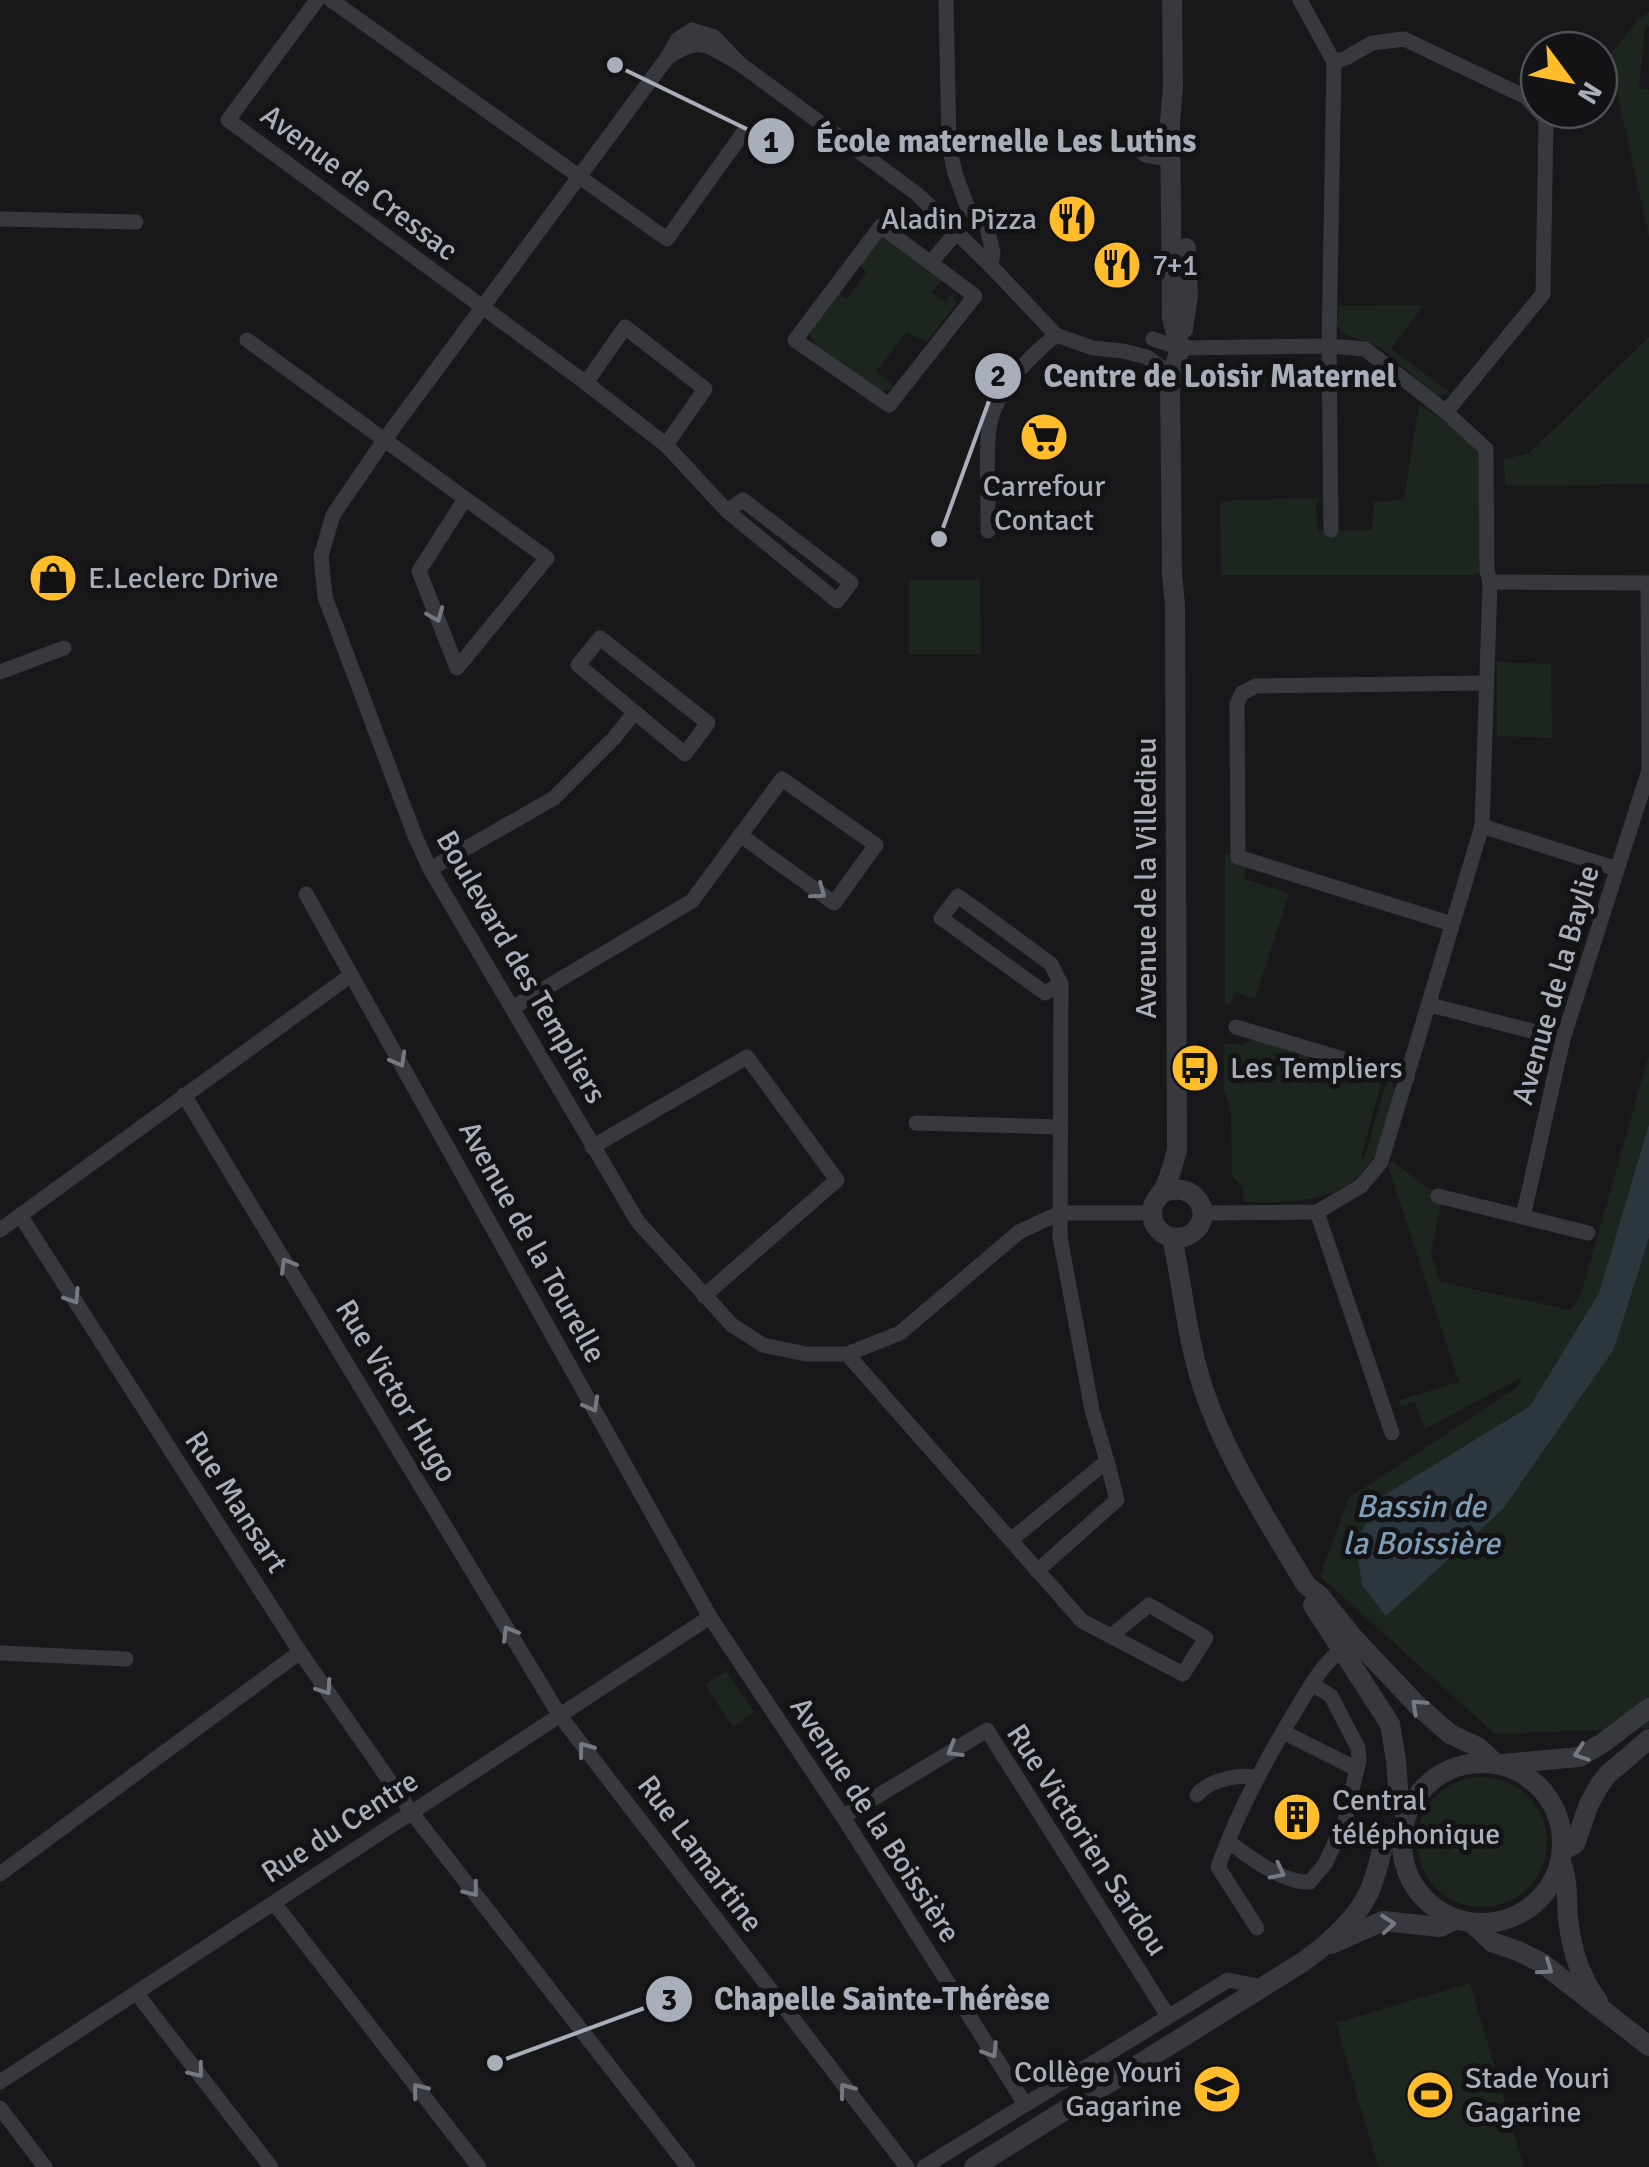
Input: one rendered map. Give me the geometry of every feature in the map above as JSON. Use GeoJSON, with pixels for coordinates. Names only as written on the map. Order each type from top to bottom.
{"type":"FeatureCollection","features":[{"type":"Feature","properties":{"kind":"street","name":"Avenue de Cressac"},"geometry":{"type":"LineString","coordinates":[[318,0],[228,120],[482,308]]}},
{"type":"Feature","properties":{"kind":"street"},"geometry":{"type":"LineString","coordinates":[[331,0],[667,239],[743,133]]}},
{"type":"Feature","properties":{"kind":"street"},"geometry":{"type":"LineString","coordinates":[[946,0],[949,145],[977,236],[977,252]]}},
{"type":"Feature","properties":{"kind":"street","name":"Avenue de la Villedieu"},"geometry":{"type":"LineString","coordinates":[[1172,0],[1172,318],[1183,383],[1180,575],[1175,605]]}},
{"type":"Feature","properties":{"kind":"street"},"geometry":{"type":"LineString","coordinates":[[1300,0],[1334,62],[1329,346],[1331,530]]}},
{"type":"Feature","properties":{"kind":"street","name":"Boulevard des Templiers"},"geometry":{"type":"LineString","coordinates":[[1056,335],[917,194],[740,64],[714,36],[692,30],[678,39],[333,515],[321,556],[322,570],[325,597],[430,869],[638,1222],[732,1325],[763,1345],[806,1354],[847,1354],[900,1333],[1019,1232],[1060,1214],[1152,1214]]}},
{"type":"Feature","properties":{"kind":"street"},"geometry":{"type":"LineString","coordinates":[[1334,62],[1372,44],[1404,40],[1526,97],[1546,119],[1543,294],[1446,412]]}},
{"type":"Feature","properties":{"kind":"street","name":"Avenue de la Villedieu"},"geometry":{"type":"LineString","coordinates":[[1162,1193],[1177,1150],[1170,383],[1188,296],[1180,124],[1173,87]]}},
{"type":"Feature","properties":{"kind":"street"},"geometry":{"type":"LineString","coordinates":[[968,206],[987,228],[994,253],[992,266]]}},
{"type":"Feature","properties":{"kind":"street"},"geometry":{"type":"LineString","coordinates":[[0,220],[136,222]]}},
{"type":"Feature","properties":{"kind":"street"},"geometry":{"type":"LineString","coordinates":[[881,226],[931,262],[974,296],[889,405],[795,340],[881,226]]}},
{"type":"Feature","properties":{"kind":"street"},"geometry":{"type":"LineString","coordinates":[[931,262],[956,232]]}},
{"type":"Feature","properties":{"kind":"street"},"geometry":{"type":"LineString","coordinates":[[482,308],[666,445],[727,511],[837,600],[851,583],[742,500],[727,511]]}},
{"type":"Feature","properties":{"kind":"street"},"geometry":{"type":"LineString","coordinates":[[1123,350],[1153,339],[1172,318]]}},
{"type":"Feature","properties":{"kind":"street"},"geometry":{"type":"LineString","coordinates":[[586,384],[625,328],[678,368],[704,389],[666,445]]}},
{"type":"Feature","properties":{"kind":"street"},"geometry":{"type":"LineString","coordinates":[[988,531],[989,428],[996,403],[1029,358],[1056,335],[1093,348],[1147,357],[1162,368],[1170,383]]}},
{"type":"Feature","properties":{"kind":"street"},"geometry":{"type":"LineString","coordinates":[[1153,339],[1180,348]]}},
{"type":"Feature","properties":{"kind":"street"},"geometry":{"type":"LineString","coordinates":[[247,340],[546,558],[458,668],[418,571],[465,500]]}},
{"type":"Feature","properties":{"kind":"street"},"geometry":{"type":"LineString","coordinates":[[1147,357],[1180,348],[1364,349],[1446,412],[1486,449],[1490,582],[1482,826],[1382,1162],[1361,1186],[1317,1212],[1202,1213]]}},
{"type":"Feature","properties":{"kind":"street","name":"Avenue de la Baylie"},"geometry":{"type":"LineString","coordinates":[[1490,582],[1648,583],[1649,770],[1563,1039],[1523,1217]]}},
{"type":"Feature","properties":{"kind":"street"},"geometry":{"type":"LineString","coordinates":[[600,638],[708,723],[685,754],[635,712],[578,665],[600,638]]}},
{"type":"Feature","properties":{"kind":"street"},"geometry":{"type":"LineString","coordinates":[[0,672],[64,648]]}},
{"type":"Feature","properties":{"kind":"street"},"geometry":{"type":"LineString","coordinates":[[1452,924],[1238,857],[1237,704],[1242,693],[1256,686],[1486,683]]}},
{"type":"Feature","properties":{"kind":"street"},"geometry":{"type":"LineString","coordinates":[[430,869],[554,798],[635,712]]}},
{"type":"Feature","properties":{"kind":"street"},"geometry":{"type":"LineString","coordinates":[[512,1008],[692,901],[740,835],[782,779],[876,845],[834,902],[740,835]]}},
{"type":"Feature","properties":{"kind":"street"},"geometry":{"type":"LineString","coordinates":[[1482,826],[1617,869]]}},
{"type":"Feature","properties":{"kind":"street","name":"Avenue de la Tourelle"},"geometry":{"type":"LineString","coordinates":[[306,894],[710,1616]]}},
{"type":"Feature","properties":{"kind":"street"},"geometry":{"type":"LineString","coordinates":[[1037,1571],[1117,1500],[1088,1390],[1060,1237],[1060,984],[1051,964],[958,896],[941,918],[1045,993],[1060,984]]}},
{"type":"Feature","properties":{"kind":"street"},"geometry":{"type":"LineString","coordinates":[[0,1230],[351,975]]}},
{"type":"Feature","properties":{"kind":"street"},"geometry":{"type":"LineString","coordinates":[[1430,1005],[1563,1039]]}},
{"type":"Feature","properties":{"kind":"street"},"geometry":{"type":"LineString","coordinates":[[1236,1027],[1407,1078]]}},
{"type":"Feature","properties":{"kind":"street"},"geometry":{"type":"LineString","coordinates":[[592,1148],[746,1057],[837,1180],[704,1296]]}},
{"type":"Feature","properties":{"kind":"street","name":"Rue Victor Hugo"},"geometry":{"type":"LineString","coordinates":[[184,1095],[560,1716]]}},
{"type":"Feature","properties":{"kind":"street"},"geometry":{"type":"LineString","coordinates":[[916,1123],[1061,1127]]}},
{"type":"Feature","properties":{"kind":"street","name":"Avenue de la Villedieu"},"geometry":{"type":"LineString","coordinates":[[1177,1150],[1190,1192]]}},
{"type":"Feature","properties":{"kind":"street"},"geometry":{"type":"LineString","coordinates":[[1176,1188],[1190,1192],[1202,1213],[1198,1226],[1180,1237],[1158,1229],[1152,1214],[1154,1202],[1162,1193],[1176,1188]]}},
{"type":"Feature","properties":{"kind":"street"},"geometry":{"type":"LineString","coordinates":[[1438,1196],[1588,1233]]}},
{"type":"Feature","properties":{"kind":"street"},"geometry":{"type":"LineString","coordinates":[[1317,1212],[1392,1432]]}},
{"type":"Feature","properties":{"kind":"street","name":"Rue Mansart"},"geometry":{"type":"LineString","coordinates":[[20,1215],[300,1652],[412,1813],[688,2167]]}},
{"type":"Feature","properties":{"kind":"street"},"geometry":{"type":"LineString","coordinates":[[1180,1237],[1180,1284],[1202,1385],[1241,1476],[1306,1584],[1416,1704],[1450,1734],[1498,1764],[1526,1776],[1548,1796],[1560,1822],[1572,1945],[1590,1990],[1615,2022]]}},
{"type":"Feature","properties":{"kind":"street"},"geometry":{"type":"LineString","coordinates":[[847,1354],[1082,1621],[1183,1674],[1206,1638],[1149,1604],[1112,1635]]}},
{"type":"Feature","properties":{"kind":"street"},"geometry":{"type":"LineString","coordinates":[[1011,1540],[1107,1461]]}},
{"type":"Feature","properties":{"kind":"street"},"geometry":{"type":"LineString","coordinates":[[1306,1584],[1308,1597],[1390,1724],[1404,1823],[1402,1853],[1418,1894],[1435,1909],[1464,1922],[1492,1942],[1542,1963],[1649,2046]]}},
{"type":"Feature","properties":{"kind":"street","name":"Rue du Centre"},"geometry":{"type":"LineString","coordinates":[[0,2082],[710,1616]]}},
{"type":"Feature","properties":{"kind":"street","name":"Avenue de la Boissière"},"geometry":{"type":"LineString","coordinates":[[710,1616],[1025,2104]]}},
{"type":"Feature","properties":{"kind":"street"},"geometry":{"type":"LineString","coordinates":[[1257,1928],[1218,1868],[1256,1778],[1312,1684],[1328,1660],[1341,1650]]}},
{"type":"Feature","properties":{"kind":"street"},"geometry":{"type":"LineString","coordinates":[[0,1874],[300,1652]]}},
{"type":"Feature","properties":{"kind":"street"},"geometry":{"type":"LineString","coordinates":[[0,1653],[126,1659]]}},
{"type":"Feature","properties":{"kind":"street"},"geometry":{"type":"LineString","coordinates":[[1228,1840],[1251,1858],[1299,1883],[1310,1882],[1325,1864],[1345,1822],[1358,1748],[1331,1696],[1312,1684]]}},
{"type":"Feature","properties":{"kind":"street"},"geometry":{"type":"LineString","coordinates":[[1324,1946],[1368,1896],[1385,1838],[1404,1823],[1420,1792],[1441,1774],[1468,1764],[1553,1760],[1586,1754],[1649,1708]]}},
{"type":"Feature","properties":{"kind":"street","name":"Rue Lamartine"},"geometry":{"type":"LineString","coordinates":[[560,1716],[907,2167]]}},
{"type":"Feature","properties":{"kind":"street","name":"Rue Victorien Sardou"},"geometry":{"type":"LineString","coordinates":[[843,1817],[987,1730],[1168,2016]]}},
{"type":"Feature","properties":{"kind":"street"},"geometry":{"type":"LineString","coordinates":[[1283,1732],[1357,1769]]}},
{"type":"Feature","properties":{"kind":"street"},"geometry":{"type":"LineString","coordinates":[[974,2167],[1324,1946],[1383,1921],[1440,1927],[1464,1922],[1502,1922],[1528,1909],[1549,1888],[1561,1856],[1575,1844],[1588,1804],[1599,1786],[1649,1739]]}},
{"type":"Feature","properties":{"kind":"street"},"geometry":{"type":"LineString","coordinates":[[1196,1795],[1202,1787],[1240,1776],[1256,1778]]}},
{"type":"Feature","properties":{"kind":"street"},"geometry":{"type":"LineString","coordinates":[[274,1903],[479,2167]]}},
{"type":"Feature","properties":{"kind":"street"},"geometry":{"type":"LineString","coordinates":[[924,2167],[1228,1980],[1262,1987]]}},
{"type":"Feature","properties":{"kind":"street"},"geometry":{"type":"LineString","coordinates":[[137,1994],[271,2167]]}},
{"type":"Feature","properties":{"kind":"street"},"geometry":{"type":"LineString","coordinates":[[0,2108],[45,2167]]}},
{"type":"Feature","properties":{"kind":"shaded area"},"geometry":{"type":"Polygon","coordinates":[[[1649,12],[1639,88],[1649,90],[1649,237],[1619,101],[1619,44],[1649,12]]]}},
{"type":"Feature","properties":{"kind":"shaded area"},"geometry":{"type":"Polygon","coordinates":[[[885,236],[942,280],[931,292],[945,302],[952,293],[956,304],[927,342],[906,333],[876,371],[894,386],[880,391],[820,348],[811,338],[810,327],[836,292],[847,299],[867,272],[858,264],[885,236]]]}},
{"type":"Feature","properties":{"kind":"shaded area"},"geometry":{"type":"Polygon","coordinates":[[[1424,305],[1391,348],[1451,394],[1436,395],[1380,347],[1347,335],[1337,323],[1338,306],[1424,305]]]}},
{"type":"Feature","properties":{"kind":"shaded area"},"geometry":{"type":"Polygon","coordinates":[[[1649,337],[1649,484],[1506,486],[1503,460],[1529,453],[1649,337]]]}},
{"type":"Feature","properties":{"kind":"shaded area"},"geometry":{"type":"Polygon","coordinates":[[[1419,404],[1461,434],[1480,458],[1482,572],[1221,575],[1220,501],[1322,498],[1316,504],[1318,531],[1372,530],[1374,502],[1404,499],[1419,404]]]}},
{"type":"Feature","properties":{"kind":"shaded area"},"geometry":{"type":"Polygon","coordinates":[[[909,580],[980,580],[981,654],[909,654],[909,580]]]}},
{"type":"Feature","properties":{"kind":"shaded area"},"geometry":{"type":"Polygon","coordinates":[[[1497,662],[1551,664],[1552,738],[1497,736],[1497,662]]]}},
{"type":"Feature","properties":{"kind":"shaded area"},"geometry":{"type":"Polygon","coordinates":[[[1225,853],[1247,864],[1244,879],[1289,893],[1255,999],[1235,992],[1230,1005],[1225,1004],[1225,853]]]}},
{"type":"Feature","properties":{"kind":"shaded area"},"geometry":{"type":"Polygon","coordinates":[[[1253,1038],[1310,1054],[1309,1060],[1382,1081],[1361,1158],[1387,1080],[1392,1081],[1394,1104],[1377,1151],[1349,1183],[1313,1198],[1244,1202],[1242,1186],[1232,1177],[1224,1043],[1244,1045],[1253,1038]]]}},
{"type":"Feature","properties":{"kind":"shaded area"},"geometry":{"type":"Polygon","coordinates":[[[1649,1055],[1649,1124],[1599,1293],[1530,1406],[1383,1496],[1356,1541],[1614,1349],[1649,1238],[1649,1728],[1495,1734],[1320,1576],[1349,1498],[1517,1387],[1523,1377],[1425,1429],[1415,1402],[1401,1407],[1399,1400],[1459,1382],[1388,1166],[1392,1161],[1438,1196],[1441,1205],[1431,1253],[1440,1282],[1570,1310],[1581,1294],[1649,1055]]]}},
{"type":"Feature","properties":{"kind":"shaded area"},"geometry":{"type":"Polygon","coordinates":[[[726,1671],[754,1712],[733,1727],[705,1685],[726,1671]]]}},
{"type":"Feature","properties":{"kind":"shaded area"},"geometry":{"type":"Polygon","coordinates":[[[1482,1777],[1507,1782],[1528,1796],[1542,1817],[1547,1842],[1542,1867],[1528,1888],[1507,1902],[1482,1907],[1457,1902],[1436,1888],[1422,1867],[1417,1842],[1422,1817],[1436,1796],[1457,1782],[1482,1777]]]}},
{"type":"Feature","properties":{"kind":"shaded area","name":"Stade Youri Gagarine"},"geometry":{"type":"Polygon","coordinates":[[[1470,1983],[1524,2167],[1378,2167],[1336,2023],[1470,1983]]]}},
{"type":"Feature","properties":{"kind":"water","name":"Bassin de la Boissière"},"geometry":{"type":"Polygon","coordinates":[[[1649,1124],[1649,1238],[1614,1349],[1502,1510],[1386,1616],[1362,1585],[1356,1541],[1383,1496],[1530,1406],[1599,1293],[1649,1124]]]}},
{"type":"Feature","properties":{"kind":"place","name":"École maternelle Les Lutins"},"geometry":{"type":"Point","coordinates":[615,65]}},
{"type":"Feature","properties":{"kind":"place","name":"Aladin Pizza"},"geometry":{"type":"Point","coordinates":[1072,219]}},
{"type":"Feature","properties":{"kind":"place","name":"7+1"},"geometry":{"type":"Point","coordinates":[1117,265]}},
{"type":"Feature","properties":{"kind":"place","name":"Carrefour Contact"},"geometry":{"type":"Point","coordinates":[1044,437]}},
{"type":"Feature","properties":{"kind":"place","name":"Centre de Loisir Maternel"},"geometry":{"type":"Point","coordinates":[939,539]}},
{"type":"Feature","properties":{"kind":"place","name":"E.Leclerc Drive"},"geometry":{"type":"Point","coordinates":[53,578]}},
{"type":"Feature","properties":{"kind":"place","name":"Les Templiers"},"geometry":{"type":"Point","coordinates":[1195,1068]}},
{"type":"Feature","properties":{"kind":"place","name":"Central téléphonique"},"geometry":{"type":"Point","coordinates":[1297,1817]}},
{"type":"Feature","properties":{"kind":"place","name":"Chapelle Sainte-Thérèse"},"geometry":{"type":"Point","coordinates":[495,2063]}},
{"type":"Feature","properties":{"kind":"place","name":"Collège Youri Gagarine"},"geometry":{"type":"Point","coordinates":[1217,2089]}},
{"type":"Feature","properties":{"kind":"place","name":"Stade Youri Gagarine"},"geometry":{"type":"Point","coordinates":[1430,2095]}}]}
